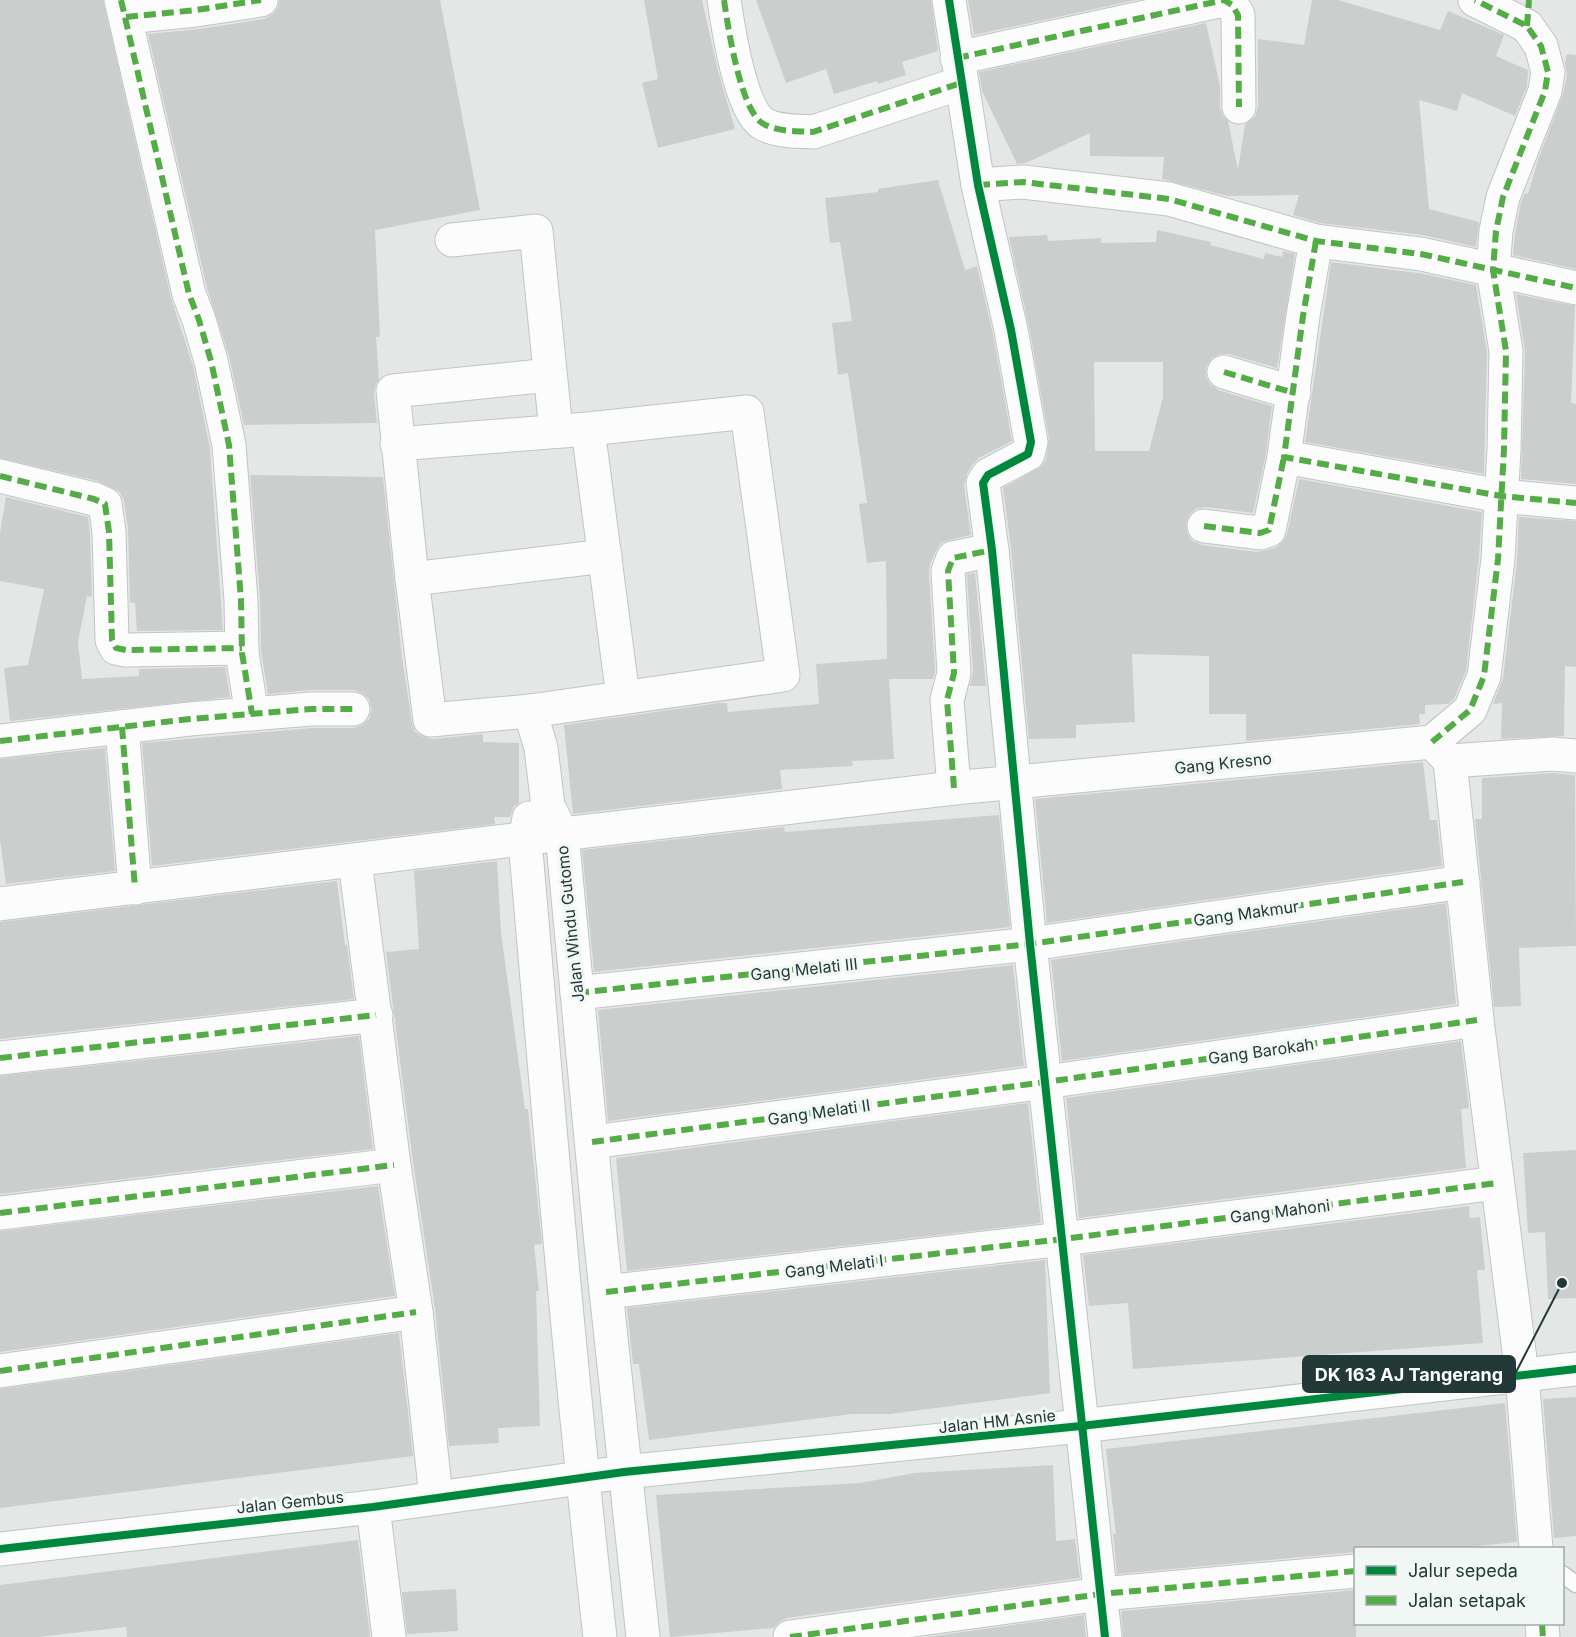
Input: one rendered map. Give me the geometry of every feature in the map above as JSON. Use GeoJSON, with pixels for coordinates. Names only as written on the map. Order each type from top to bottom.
{"type":"FeatureCollection","features":[{"type":"Feature","properties":{"kind":"street"},"geometry":{"type":"LineString","coordinates":[[252,714],[242,648],[241,600],[229,445],[211,361],[189,294],[124,8],[196,10],[261,0]]}},
{"type":"Feature","properties":{"kind":"street"},"geometry":{"type":"LineString","coordinates":[[724,0],[730,37],[753,115],[764,124],[788,131],[813,132],[959,70],[1224,0],[1232,5],[1238,15],[1239,106]]}},
{"type":"Feature","properties":{"kind":"street"},"geometry":{"type":"LineString","coordinates":[[949,0],[978,185],[1011,330],[1031,442],[1028,454],[988,475],[983,483],[992,550],[1030,944],[1105,1637]]}},
{"type":"Feature","properties":{"kind":"street"},"geometry":{"type":"LineString","coordinates":[[1475,0],[1528,13],[1548,72],[1545,91],[1503,197],[1496,231],[1493,270],[1506,351],[1498,559],[1484,676],[1470,710],[1441,752],[1462,882],[1522,1375],[1536,1547]]}},
{"type":"Feature","properties":{"kind":"street"},"geometry":{"type":"LineString","coordinates":[[978,185],[1023,182],[1169,200],[1316,241],[1421,254],[1576,288]]}},
{"type":"Feature","properties":{"kind":"street"},"geometry":{"type":"LineString","coordinates":[[452,240],[536,231],[550,375],[572,430],[606,555],[623,697]]}},
{"type":"Feature","properties":{"kind":"street"},"geometry":{"type":"LineString","coordinates":[[1204,526],[1260,533],[1269,530],[1284,457],[1303,316],[1316,241]]}},
{"type":"Feature","properties":{"kind":"street"},"geometry":{"type":"LineString","coordinates":[[1224,372],[1294,393]]}},
{"type":"Feature","properties":{"kind":"street"},"geometry":{"type":"LineString","coordinates":[[397,444],[572,430],[747,412],[783,675],[530,711],[430,720],[412,579],[397,444],[393,391],[550,375]]}},
{"type":"Feature","properties":{"kind":"street"},"geometry":{"type":"LineString","coordinates":[[1284,457],[1501,496],[1576,503]]}},
{"type":"Feature","properties":{"kind":"street"},"geometry":{"type":"LineString","coordinates":[[0,476],[94,499],[105,504],[109,532],[112,640],[116,648],[126,650],[242,648]]}},
{"type":"Feature","properties":{"kind":"street"},"geometry":{"type":"LineString","coordinates":[[954,788],[947,700],[954,673],[948,571],[953,558],[992,550]]}},
{"type":"Feature","properties":{"kind":"street"},"geometry":{"type":"LineString","coordinates":[[412,579],[606,555]]}},
{"type":"Feature","properties":{"kind":"street"},"geometry":{"type":"LineString","coordinates":[[0,741],[252,714],[311,709],[353,709]]}},
{"type":"Feature","properties":{"kind":"street"},"geometry":{"type":"LineString","coordinates":[[530,711],[527,750],[531,805],[525,840],[582,1477],[600,1637]]}},
{"type":"Feature","properties":{"kind":"street","name":"Jalan Windu Gutomo"},"geometry":{"type":"LineString","coordinates":[[530,711],[541,748],[548,806],[562,834],[601,1244],[643,1637]]}},
{"type":"Feature","properties":{"kind":"street"},"geometry":{"type":"LineString","coordinates":[[122,727],[135,888]]}},
{"type":"Feature","properties":{"kind":"street","name":"Gang Kresno"},"geometry":{"type":"LineString","coordinates":[[0,904],[954,788],[1441,752],[1576,756]]}},
{"type":"Feature","properties":{"kind":"street"},"geometry":{"type":"LineString","coordinates":[[356,861],[394,1165],[416,1312],[436,1497]]}},
{"type":"Feature","properties":{"kind":"street","name":"Gang Makmur"},"geometry":{"type":"LineString","coordinates":[[1030,944],[1462,882]]}},
{"type":"Feature","properties":{"kind":"street","name":"Gang Melati III"},"geometry":{"type":"LineString","coordinates":[[577,993],[1030,944]]}},
{"type":"Feature","properties":{"kind":"street"},"geometry":{"type":"LineString","coordinates":[[0,1058],[375,1015]]}},
{"type":"Feature","properties":{"kind":"street","name":"Gang Barokah"},"geometry":{"type":"LineString","coordinates":[[1046,1082],[1477,1020]]}},
{"type":"Feature","properties":{"kind":"street","name":"Gang Melati II"},"geometry":{"type":"LineString","coordinates":[[592,1142],[1046,1082]]}},
{"type":"Feature","properties":{"kind":"street"},"geometry":{"type":"LineString","coordinates":[[0,1213],[394,1165]]}},
{"type":"Feature","properties":{"kind":"street","name":"Gang Mahoni"},"geometry":{"type":"LineString","coordinates":[[1063,1239],[1497,1183]]}},
{"type":"Feature","properties":{"kind":"street","name":"Gang Melati I"},"geometry":{"type":"LineString","coordinates":[[606,1292],[1063,1239]]}},
{"type":"Feature","properties":{"kind":"street"},"geometry":{"type":"LineString","coordinates":[[561,1249],[601,1244]]}},
{"type":"Feature","properties":{"kind":"street"},"geometry":{"type":"LineString","coordinates":[[0,1371],[416,1312]]}},
{"type":"Feature","properties":{"kind":"street","name":"Jalan HM Asnie"},"geometry":{"type":"LineString","coordinates":[[582,1477],[1081,1426],[1576,1369]]}},
{"type":"Feature","properties":{"kind":"street","name":"Jalan Gembus"},"geometry":{"type":"LineString","coordinates":[[0,1549],[373,1507],[582,1477]]}},
{"type":"Feature","properties":{"kind":"street"},"geometry":{"type":"LineString","coordinates":[[373,1507],[389,1637]]}},
{"type":"Feature","properties":{"kind":"street"},"geometry":{"type":"LineString","coordinates":[[790,1637],[1101,1594],[1354,1571]]}},
{"type":"Feature","properties":{"kind":"lane"},"geometry":{"type":"LineString","coordinates":[[1564,1575],[1576,1584]]}},
{"type":"Feature","properties":{"kind":"building"},"geometry":{"type":"Polygon","coordinates":[[[0,0],[103,0],[171,298],[193,366],[210,448],[223,630],[137,631],[135,603],[130,602],[128,529],[124,501],[120,492],[98,481],[0,458],[0,0]]]}},
{"type":"Feature","properties":{"kind":"building"},"geometry":{"type":"Polygon","coordinates":[[[279,0],[440,0],[480,210],[375,230],[380,337],[376,337],[379,380],[374,393],[377,423],[244,425],[229,356],[207,288],[148,34],[264,19],[273,14],[278,7],[279,0]]]}},
{"type":"Feature","properties":{"kind":"building"},"geometry":{"type":"Polygon","coordinates":[[[644,0],[702,0],[718,71],[735,129],[658,148],[642,83],[658,79],[644,0]]]}},
{"type":"Feature","properties":{"kind":"building"},"geometry":{"type":"Polygon","coordinates":[[[756,0],[931,0],[938,51],[902,62],[906,75],[834,94],[826,69],[786,83],[756,0]]]}},
{"type":"Feature","properties":{"kind":"building"},"geometry":{"type":"Polygon","coordinates":[[[968,0],[1136,0],[974,35],[968,0]]]}},
{"type":"Feature","properties":{"kind":"building"},"geometry":{"type":"Polygon","coordinates":[[[1312,0],[1338,0],[1440,30],[1448,11],[1504,35],[1496,56],[1528,70],[1527,86],[1515,116],[1462,93],[1457,111],[1419,100],[1429,209],[1479,222],[1476,247],[1423,235],[1320,223],[1293,215],[1299,195],[1227,196],[1162,179],[1164,157],[1090,156],[1090,133],[1026,163],[1017,164],[982,91],[979,72],[1206,23],[1220,86],[1220,108],[1228,121],[1238,170],[1245,124],[1255,117],[1258,107],[1258,39],[1304,45],[1312,0]]]}},
{"type":"Feature","properties":{"kind":"building"},"geometry":{"type":"Polygon","coordinates":[[[1567,54],[1576,55],[1576,269],[1513,255],[1521,202],[1525,193],[1528,194],[1563,94],[1567,75],[1565,62],[1567,54]]]}},
{"type":"Feature","properties":{"kind":"building"},"geometry":{"type":"Polygon","coordinates":[[[938,180],[965,270],[977,266],[993,334],[1012,441],[979,458],[972,465],[964,485],[971,535],[941,543],[930,564],[935,671],[933,679],[889,679],[894,759],[852,761],[853,766],[780,770],[782,789],[573,814],[564,725],[719,703],[727,703],[728,712],[819,704],[816,664],[887,659],[886,561],[867,563],[859,504],[867,503],[848,373],[838,375],[832,323],[852,321],[840,242],[830,243],[825,198],[878,192],[878,189],[938,180]]]}},
{"type":"Feature","properties":{"kind":"building"},"geometry":{"type":"Polygon","coordinates":[[[1157,230],[1211,242],[1210,245],[1264,259],[1265,253],[1282,257],[1283,251],[1295,254],[1277,368],[1229,354],[1220,354],[1212,358],[1206,367],[1206,377],[1210,384],[1218,390],[1272,406],[1266,454],[1253,513],[1206,507],[1196,509],[1189,515],[1186,523],[1187,533],[1192,541],[1202,545],[1258,552],[1275,548],[1283,542],[1287,534],[1299,479],[1482,512],[1466,671],[1454,699],[1448,704],[1425,705],[1425,714],[1419,714],[1420,724],[1246,741],[1246,714],[1209,714],[1209,656],[1132,654],[1135,722],[1076,725],[1076,738],[1029,739],[1003,488],[1042,466],[1046,459],[1049,439],[1029,327],[1009,237],[1047,235],[1048,241],[1101,238],[1101,243],[1156,242],[1157,230]],[[1094,362],[1095,451],[1149,451],[1163,397],[1163,362],[1094,362]]]}},
{"type":"Feature","properties":{"kind":"building"},"geometry":{"type":"Polygon","coordinates":[[[1331,262],[1418,273],[1476,285],[1487,352],[1484,474],[1305,442],[1331,262]]]}},
{"type":"Feature","properties":{"kind":"building"},"geometry":{"type":"Polygon","coordinates":[[[1516,294],[1575,306],[1571,403],[1576,404],[1576,484],[1521,479],[1525,351],[1516,294]]]}},
{"type":"Feature","properties":{"kind":"building"},"geometry":{"type":"Polygon","coordinates":[[[250,475],[383,477],[402,657],[415,732],[432,739],[483,734],[483,742],[519,743],[519,803],[514,806],[510,817],[494,817],[495,824],[152,866],[142,743],[312,728],[354,728],[369,719],[372,710],[369,699],[354,690],[311,690],[268,694],[261,651],[260,599],[250,475]]]}},
{"type":"Feature","properties":{"kind":"building"},"geometry":{"type":"Polygon","coordinates":[[[6,497],[88,517],[92,597],[87,596],[78,642],[82,679],[139,676],[139,669],[225,667],[230,697],[10,721],[4,668],[28,665],[44,589],[0,581],[0,533],[6,497]]]}},
{"type":"Feature","properties":{"kind":"building"},"geometry":{"type":"Polygon","coordinates":[[[1519,517],[1576,521],[1576,667],[1565,666],[1564,736],[1501,739],[1502,703],[1493,704],[1503,678],[1517,561],[1519,517]]]}},
{"type":"Feature","properties":{"kind":"building"},"geometry":{"type":"Polygon","coordinates":[[[975,573],[986,686],[970,686],[973,672],[967,574],[975,573]]]}},
{"type":"Feature","properties":{"kind":"building"},"geometry":{"type":"Polygon","coordinates":[[[105,748],[115,871],[6,884],[0,840],[0,759],[105,748]]]}},
{"type":"Feature","properties":{"kind":"building"},"geometry":{"type":"Polygon","coordinates":[[[1423,762],[1430,820],[1437,820],[1442,866],[1047,923],[1035,799],[1423,762]]]}},
{"type":"Feature","properties":{"kind":"building"},"geometry":{"type":"Polygon","coordinates":[[[1553,773],[1575,775],[1576,946],[1519,948],[1521,1006],[1494,1007],[1475,819],[1482,819],[1482,778],[1553,773]]]}},
{"type":"Feature","properties":{"kind":"building"},"geometry":{"type":"Polygon","coordinates":[[[999,815],[1010,927],[594,972],[582,850],[784,827],[785,832],[999,815]]]}},
{"type":"Feature","properties":{"kind":"building"},"geometry":{"type":"Polygon","coordinates":[[[497,861],[501,932],[525,1109],[528,1109],[542,1244],[534,1245],[539,1291],[536,1291],[540,1426],[498,1428],[499,1443],[449,1446],[435,1309],[413,1162],[386,952],[419,949],[414,871],[497,861]]]}},
{"type":"Feature","properties":{"kind":"building"},"geometry":{"type":"Polygon","coordinates":[[[337,881],[354,999],[0,1039],[0,922],[337,881]]]}},
{"type":"Feature","properties":{"kind":"building"},"geometry":{"type":"Polygon","coordinates":[[[1446,903],[1456,1004],[1062,1061],[1051,960],[1446,903]]]}},
{"type":"Feature","properties":{"kind":"building"},"geometry":{"type":"Polygon","coordinates":[[[1013,965],[1024,1066],[608,1121],[598,1010],[1013,965]]]}},
{"type":"Feature","properties":{"kind":"building"},"geometry":{"type":"Polygon","coordinates":[[[359,1036],[373,1149],[0,1194],[0,1076],[359,1036]]]}},
{"type":"Feature","properties":{"kind":"building"},"geometry":{"type":"Polygon","coordinates":[[[1461,1041],[1469,1108],[1461,1109],[1466,1168],[1079,1218],[1066,1098],[1461,1041]]]}},
{"type":"Feature","properties":{"kind":"building"},"geometry":{"type":"Polygon","coordinates":[[[1028,1103],[1041,1223],[627,1271],[616,1158],[1028,1103]]]}},
{"type":"Feature","properties":{"kind":"building"},"geometry":{"type":"Polygon","coordinates":[[[1576,1150],[1576,1298],[1548,1299],[1545,1232],[1528,1233],[1523,1153],[1576,1150]]]}},
{"type":"Feature","properties":{"kind":"building"},"geometry":{"type":"Polygon","coordinates":[[[378,1186],[395,1296],[0,1352],[0,1231],[378,1186]]]}},
{"type":"Feature","properties":{"kind":"building"},"geometry":{"type":"Polygon","coordinates":[[[1469,1206],[1470,1218],[1480,1217],[1485,1270],[1477,1270],[1483,1343],[1133,1369],[1128,1303],[1089,1306],[1083,1255],[1469,1206]]]}},
{"type":"Feature","properties":{"kind":"building"},"geometry":{"type":"Polygon","coordinates":[[[1045,1260],[1050,1393],[890,1414],[852,1414],[649,1440],[639,1364],[633,1364],[627,1308],[1045,1260]]]}},
{"type":"Feature","properties":{"kind":"building"},"geometry":{"type":"Polygon","coordinates":[[[399,1333],[413,1456],[0,1508],[0,1389],[399,1333]]]}},
{"type":"Feature","properties":{"kind":"building"},"geometry":{"type":"Polygon","coordinates":[[[1576,1397],[1576,1536],[1554,1538],[1543,1399],[1576,1397]]]}},
{"type":"Feature","properties":{"kind":"building"},"geometry":{"type":"Polygon","coordinates":[[[1505,1403],[1517,1542],[1468,1547],[1354,1547],[1354,1552],[1117,1574],[1113,1534],[1116,1534],[1106,1449],[1505,1403]]]}},
{"type":"Feature","properties":{"kind":"building"},"geometry":{"type":"Polygon","coordinates":[[[1053,1465],[1056,1541],[1075,1539],[1080,1578],[787,1618],[774,1628],[670,1637],[656,1495],[860,1483],[914,1473],[1053,1465]]]}},
{"type":"Feature","properties":{"kind":"building"},"geometry":{"type":"Polygon","coordinates":[[[358,1540],[370,1636],[368,1637],[127,1637],[126,1627],[38,1637],[0,1637],[0,1585],[358,1540]]]}},
{"type":"Feature","properties":{"kind":"building"},"geometry":{"type":"Polygon","coordinates":[[[456,1589],[458,1631],[407,1634],[402,1592],[456,1589]]]}},
{"type":"Feature","properties":{"kind":"building"},"geometry":{"type":"Polygon","coordinates":[[[1354,1590],[1356,1637],[1123,1637],[1121,1611],[1354,1590]]]}},
{"type":"Feature","properties":{"kind":"building"},"geometry":{"type":"Polygon","coordinates":[[[1084,1615],[1086,1637],[927,1637],[1084,1615]]]}},
{"type":"Feature","properties":{"kind":"marked path"},"geometry":{"type":"LineString","coordinates":[[121,0],[189,294],[211,361],[229,445],[241,600],[242,653],[252,714]]}},
{"type":"Feature","properties":{"kind":"marked path"},"geometry":{"type":"LineString","coordinates":[[126,17],[196,10],[261,0]]}},
{"type":"Feature","properties":{"kind":"marked path"},"geometry":{"type":"LineString","coordinates":[[724,0],[741,85],[754,115],[768,126],[813,132],[961,83]]}},
{"type":"Feature","properties":{"kind":"marked path"},"geometry":{"type":"LineString","coordinates":[[957,58],[1224,0],[1232,5],[1238,15],[1239,107]]}},
{"type":"Feature","properties":{"kind":"marked path"},"geometry":{"type":"LineString","coordinates":[[1432,742],[1470,710],[1484,676],[1498,559],[1504,449],[1506,351],[1493,270],[1496,231],[1503,197],[1545,91],[1548,72],[1541,46],[1527,26],[1475,0]]}},
{"type":"Feature","properties":{"kind":"marked path"},"geometry":{"type":"LineString","coordinates":[[1527,26],[1529,0]]}},
{"type":"Feature","properties":{"kind":"marked path"},"geometry":{"type":"LineString","coordinates":[[978,185],[1023,182],[1169,199],[1316,241],[1421,254],[1576,288]]}},
{"type":"Feature","properties":{"kind":"marked path"},"geometry":{"type":"LineString","coordinates":[[1316,241],[1303,316],[1284,457],[1501,496],[1576,503]]}},
{"type":"Feature","properties":{"kind":"marked path"},"geometry":{"type":"LineString","coordinates":[[1224,372],[1294,393]]}},
{"type":"Feature","properties":{"kind":"marked path"},"geometry":{"type":"LineString","coordinates":[[1204,526],[1260,533],[1269,530],[1284,457]]}},
{"type":"Feature","properties":{"kind":"marked path"},"geometry":{"type":"LineString","coordinates":[[0,476],[94,499],[105,504],[109,532],[112,640],[116,648],[126,650],[242,648]]}},
{"type":"Feature","properties":{"kind":"marked path"},"geometry":{"type":"LineString","coordinates":[[954,788],[947,700],[954,673],[948,571],[953,558],[992,550]]}},
{"type":"Feature","properties":{"kind":"marked path"},"geometry":{"type":"LineString","coordinates":[[0,741],[190,719],[311,709],[353,709]]}},
{"type":"Feature","properties":{"kind":"marked path"},"geometry":{"type":"LineString","coordinates":[[122,727],[135,888]]}},
{"type":"Feature","properties":{"kind":"marked path"},"geometry":{"type":"LineString","coordinates":[[577,993],[1030,944],[1463,882]]}},
{"type":"Feature","properties":{"kind":"marked path"},"geometry":{"type":"LineString","coordinates":[[0,1058],[376,1015]]}},
{"type":"Feature","properties":{"kind":"marked path"},"geometry":{"type":"LineString","coordinates":[[592,1142],[1046,1082],[1477,1020]]}},
{"type":"Feature","properties":{"kind":"marked path"},"geometry":{"type":"LineString","coordinates":[[0,1213],[394,1165]]}},
{"type":"Feature","properties":{"kind":"marked path"},"geometry":{"type":"LineString","coordinates":[[606,1292],[1063,1239],[1497,1183]]}},
{"type":"Feature","properties":{"kind":"marked path"},"geometry":{"type":"LineString","coordinates":[[0,1371],[416,1312]]}},
{"type":"Feature","properties":{"kind":"marked path"},"geometry":{"type":"LineString","coordinates":[[790,1637],[1101,1594],[1354,1571]]}},
{"type":"Feature","properties":{"kind":"marked path"},"geometry":{"type":"LineString","coordinates":[[1542,1625],[1543,1637]]}},
{"type":"Feature","properties":{"kind":"cycle path"},"geometry":{"type":"LineString","coordinates":[[949,0],[978,185],[1011,330],[1031,442],[1028,454],[988,475],[983,483],[992,550],[1030,944],[1105,1637]]}},
{"type":"Feature","properties":{"kind":"cycle path"},"geometry":{"type":"LineString","coordinates":[[0,1549],[373,1507],[624,1472],[1081,1426],[1576,1369]]}},
{"type":"Feature","properties":{"kind":"place","name":"DK 163 AJ Tangerang"},"geometry":{"type":"Point","coordinates":[1562,1283]}}]}
